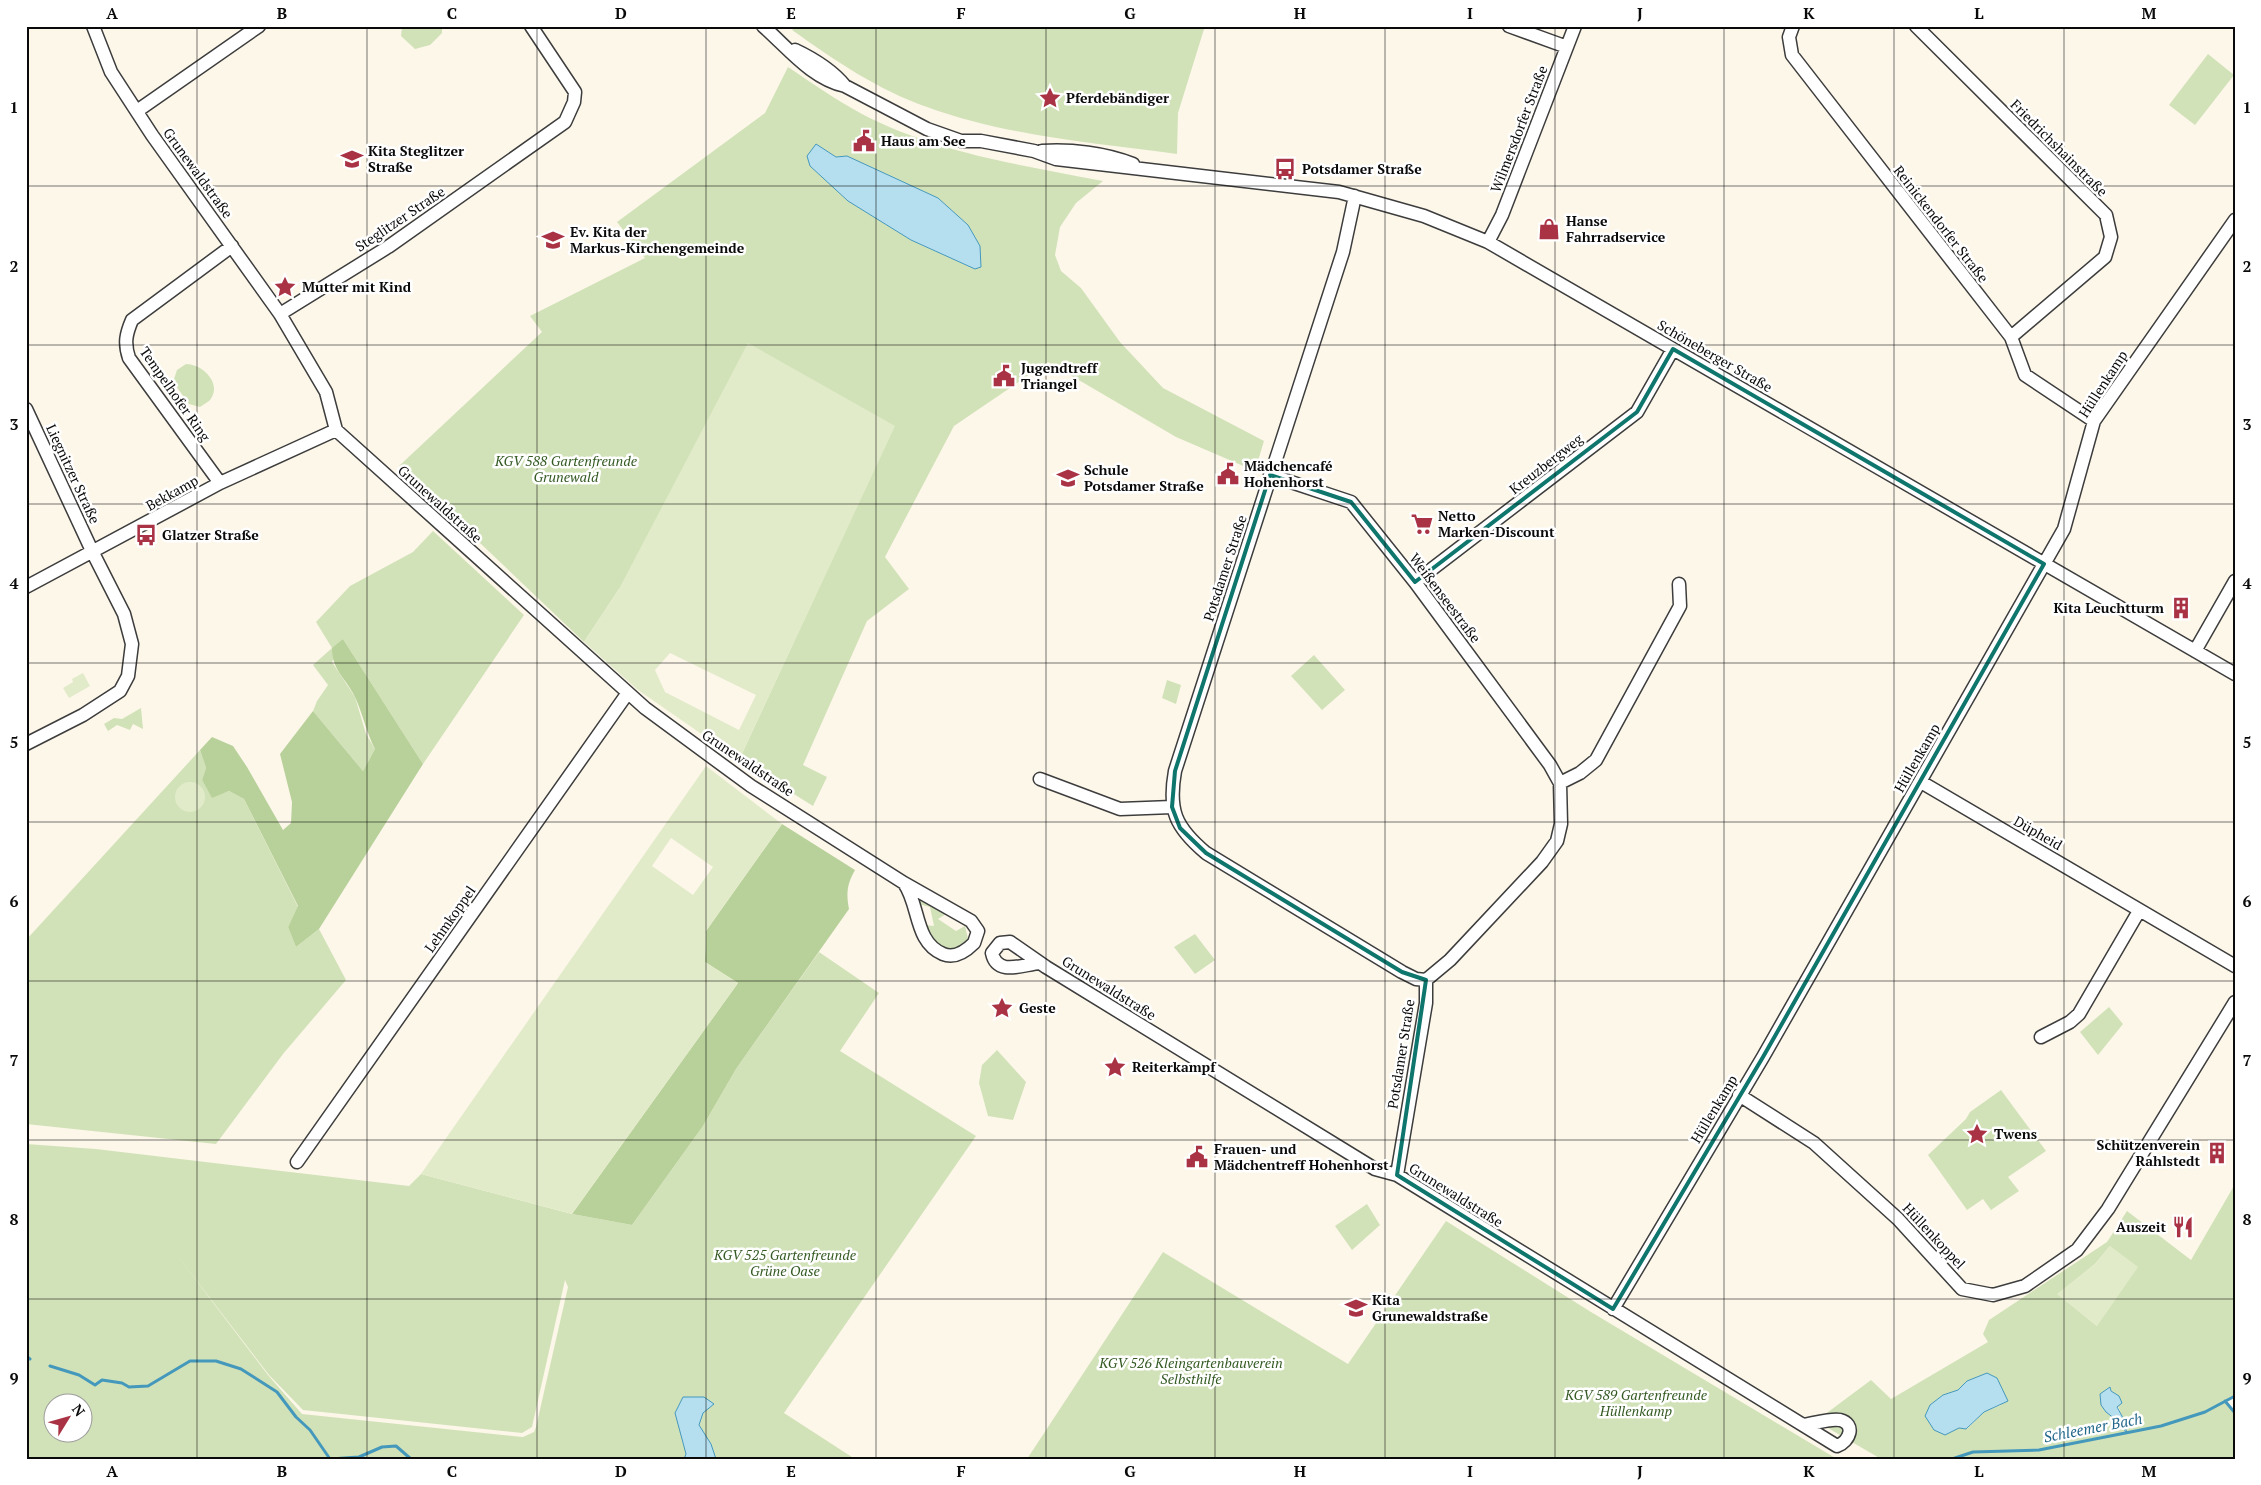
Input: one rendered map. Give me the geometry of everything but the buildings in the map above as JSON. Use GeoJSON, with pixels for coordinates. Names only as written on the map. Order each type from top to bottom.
{"type":"FeatureCollection","features":[{"type":"Feature","properties":{"kind":"street","name":"Grunewaldstraße"},"geometry":{"type":"LineString","coordinates":[[93,26],[111,72],[152,135],[280,314],[326,392],[336,430],[627,694],[720,764],[904,883],[971,921],[978,931],[974,943],[954,956],[939,952],[930,946],[925,938],[910,894],[904,883]]}},
{"type":"Feature","properties":{"kind":"street"},"geometry":{"type":"LineString","coordinates":[[137,112],[259,26]]}},
{"type":"Feature","properties":{"kind":"street","name":"Steglitzer Straße"},"geometry":{"type":"LineString","coordinates":[[280,314],[388,247],[566,122],[574,102],[575,92],[531,26]]}},
{"type":"Feature","properties":{"kind":"street","name":"Schöneberger Straße"},"geometry":{"type":"LineString","coordinates":[[763,26],[787,46],[808,56],[837,76],[845,86],[910,118],[930,121],[981,141],[1034,151],[1056,158],[1285,184],[1355,196],[1424,216],[1488,242],[2235,674]]}},
{"type":"Feature","properties":{"kind":"street"},"geometry":{"type":"LineString","coordinates":[[1510,26],[1567,47]]}},
{"type":"Feature","properties":{"kind":"street","name":"Wilmersdorfer Straße"},"geometry":{"type":"LineString","coordinates":[[1488,242],[1502,215],[1575,26]]}},
{"type":"Feature","properties":{"kind":"street","name":"Reinickendorfer Straße"},"geometry":{"type":"LineString","coordinates":[[1793,26],[1789,37],[1792,55],[2011,338],[2025,375],[2094,421]]}},
{"type":"Feature","properties":{"kind":"street","name":"Friedrichshainstraße"},"geometry":{"type":"LineString","coordinates":[[1916,26],[2106,215],[2112,236],[2105,257],[2011,338]]}},
{"type":"Feature","properties":{"kind":"street","name":"Potsdamer Straße"},"geometry":{"type":"LineString","coordinates":[[1355,196],[1343,252],[1175,770],[1171,791],[1172,807],[1180,828],[1206,853],[1402,972],[1416,979],[1426,980],[1426,1004],[1397,1176]]}},
{"type":"Feature","properties":{"kind":"street","name":"Hüllenkamp"},"geometry":{"type":"LineString","coordinates":[[1613,1309],[1922,782],[2064,529],[2094,421],[2235,220]]}},
{"type":"Feature","properties":{"kind":"street","name":"Tempelhofer Ring"},"geometry":{"type":"LineString","coordinates":[[220,483],[129,358],[125,348],[125,335],[132,320],[232,246]]}},
{"type":"Feature","properties":{"kind":"street","name":"Kreuzbergweg"},"geometry":{"type":"LineString","coordinates":[[1415,582],[1636,412],[1673,349]]}},
{"type":"Feature","properties":{"kind":"street","name":"Liegnitzer Straße"},"geometry":{"type":"LineString","coordinates":[[26,409],[93,553]]}},
{"type":"Feature","properties":{"kind":"street","name":"Bekkamp"},"geometry":{"type":"LineString","coordinates":[[26,588],[220,483],[336,430]]}},
{"type":"Feature","properties":{"kind":"street","name":"Weißenseestraße"},"geometry":{"type":"LineString","coordinates":[[1270,475],[1351,502],[1415,582],[1550,765],[1560,784],[1561,824],[1557,841],[1542,862],[1450,960],[1426,980]]}},
{"type":"Feature","properties":{"kind":"street"},"geometry":{"type":"LineString","coordinates":[[26,744],[83,715],[120,691],[128,676],[132,644],[124,614],[93,553]]}},
{"type":"Feature","properties":{"kind":"street"},"geometry":{"type":"LineString","coordinates":[[2195,651],[2235,581]]}},
{"type":"Feature","properties":{"kind":"street"},"geometry":{"type":"LineString","coordinates":[[1560,784],[1580,773],[1596,760],[1680,606],[1679,584]]}},
{"type":"Feature","properties":{"kind":"street","name":"Lehmkoppel"},"geometry":{"type":"LineString","coordinates":[[297,1162],[627,694]]}},
{"type":"Feature","properties":{"kind":"street"},"geometry":{"type":"LineString","coordinates":[[1040,778],[1120,809],[1172,807]]}},
{"type":"Feature","properties":{"kind":"street","name":"Düpheid"},"geometry":{"type":"LineString","coordinates":[[1922,782],[2235,966]]}},
{"type":"Feature","properties":{"kind":"street"},"geometry":{"type":"LineString","coordinates":[[2041,1037],[2070,1022],[2078,1014],[2139,910]]}},
{"type":"Feature","properties":{"kind":"street","name":"Grunewaldstraße"},"geometry":{"type":"LineString","coordinates":[[1040,963],[1375,1169],[1397,1176],[1803,1426]]}},
{"type":"Feature","properties":{"kind":"street","name":"Hüllenkoppel"},"geometry":{"type":"LineString","coordinates":[[1739,1095],[1814,1143],[1898,1219],[1962,1288],[1993,1295],[2025,1286],[2077,1250],[2108,1209],[2235,1002]]}},
{"type":"Feature","properties":{"kind":"highlighted area"},"geometry":{"type":"Polygon","coordinates":[[[1673,349],[2044,564],[1763,1057],[1613,1309],[1397,1175],[1426,980],[1402,972],[1206,853],[1180,828],[1172,807],[1175,771],[1270,475],[1351,502],[1415,582],[1637,412],[1673,349]]]}},
{"type":"Feature","properties":{"kind":"green space"},"geometry":{"type":"Polygon","coordinates":[[[402,26],[442,26],[442,33],[430,45],[415,49],[401,36],[402,26]]]}},
{"type":"Feature","properties":{"kind":"green space"},"geometry":{"type":"Polygon","coordinates":[[[797,26],[1205,26],[1178,113],[1177,154],[1019,132],[957,117],[927,107],[891,92],[840,63],[792,30],[797,26]]]}},
{"type":"Feature","properties":{"kind":"green space"},"geometry":{"type":"Polygon","coordinates":[[[2208,54],[2234,75],[2195,125],[2169,105],[2208,54]]]}},
{"type":"Feature","properties":{"kind":"green space","name":"KGV 588 Gartenfreunde Grunewald"},"geometry":{"type":"Polygon","coordinates":[[[788,67],[862,114],[920,139],[1010,163],[1103,181],[1076,203],[1060,227],[1055,255],[1061,271],[1081,288],[1120,342],[1163,388],[1264,441],[1255,471],[1176,437],[1048,362],[954,426],[885,557],[909,589],[867,621],[803,765],[827,777],[813,806],[739,760],[894,426],[619,589],[584,642],[399,466],[542,332],[530,316],[645,258],[617,222],[765,113],[788,67]],[[816,144],[810,166],[848,201],[911,240],[975,269],[980,246],[968,225],[938,198],[847,156],[836,157],[816,144]]]}},
{"type":"Feature","properties":{"kind":"green space"},"geometry":{"type":"Polygon","coordinates":[[[748,343],[895,426],[739,760],[638,690],[584,642],[619,589],[748,343]],[[670,653],[655,670],[665,692],[739,730],[756,695],[670,653]]]}},
{"type":"Feature","properties":{"kind":"green space"},"geometry":{"type":"Polygon","coordinates":[[[186,364],[198,367],[204,371],[209,376],[214,387],[210,400],[200,407],[189,404],[173,382],[177,370],[186,364]]]}},
{"type":"Feature","properties":{"kind":"green space"},"geometry":{"type":"Polygon","coordinates":[[[433,531],[524,615],[423,764],[343,639],[332,662],[355,697],[366,734],[375,749],[363,771],[313,711],[317,701],[328,685],[313,665],[332,648],[316,622],[350,586],[413,552],[433,531]]]}},
{"type":"Feature","properties":{"kind":"green space"},"geometry":{"type":"Polygon","coordinates":[[[343,639],[423,764],[319,929],[296,947],[288,927],[298,906],[244,799],[229,791],[212,798],[202,780],[206,768],[200,750],[212,737],[233,746],[283,830],[291,823],[292,802],[280,754],[313,711],[363,771],[375,749],[355,697],[334,663],[332,648],[343,639]]]}},
{"type":"Feature","properties":{"kind":"green space"},"geometry":{"type":"Polygon","coordinates":[[[1314,655],[1345,690],[1322,710],[1291,676],[1314,655]]]}},
{"type":"Feature","properties":{"kind":"green space"},"geometry":{"type":"Polygon","coordinates":[[[83,673],[90,686],[69,698],[63,688],[73,682],[72,679],[83,673]]]}},
{"type":"Feature","properties":{"kind":"green space"},"geometry":{"type":"Polygon","coordinates":[[[1167,680],[1181,685],[1176,704],[1162,698],[1167,680]]]}},
{"type":"Feature","properties":{"kind":"green space"},"geometry":{"type":"Polygon","coordinates":[[[141,708],[143,729],[133,724],[130,730],[117,725],[108,731],[104,724],[114,718],[122,719],[141,708]]]}},
{"type":"Feature","properties":{"kind":"green space"},"geometry":{"type":"Polygon","coordinates":[[[200,750],[206,768],[202,780],[212,797],[229,791],[244,799],[298,907],[288,927],[296,947],[319,929],[346,980],[283,1054],[216,1144],[26,1124],[26,940],[200,750]]]}},
{"type":"Feature","properties":{"kind":"green space"},"geometry":{"type":"Polygon","coordinates":[[[706,766],[782,824],[706,931],[705,962],[738,983],[572,1214],[421,1174],[706,766]],[[671,838],[652,866],[693,895],[713,867],[671,838]]]}},
{"type":"Feature","properties":{"kind":"green space"},"geometry":{"type":"Polygon","coordinates":[[[190,782],[201,786],[205,797],[201,808],[190,812],[179,808],[175,797],[179,786],[190,782]]]}},
{"type":"Feature","properties":{"kind":"green space"},"geometry":{"type":"Polygon","coordinates":[[[782,824],[855,870],[848,889],[849,909],[736,1069],[703,1126],[632,1225],[572,1214],[738,983],[705,962],[706,931],[782,824]]]}},
{"type":"Feature","properties":{"kind":"green space"},"geometry":{"type":"Polygon","coordinates":[[[918,897],[946,914],[938,919],[956,931],[965,926],[968,939],[965,943],[957,948],[949,949],[939,945],[938,942],[936,944],[932,941],[925,925],[934,926],[930,907],[918,904],[916,899],[918,897]]]}},
{"type":"Feature","properties":{"kind":"green space"},"geometry":{"type":"Polygon","coordinates":[[[1195,934],[1215,960],[1195,974],[1174,947],[1195,934]]]}},
{"type":"Feature","properties":{"kind":"green space","name":"KGV 525 Gartenfreunde Grüne Oase"},"geometry":{"type":"Polygon","coordinates":[[[819,952],[879,993],[840,1051],[976,1136],[784,1413],[855,1459],[716,1459],[711,1444],[699,1425],[703,1413],[713,1404],[703,1397],[682,1440],[686,1454],[684,1459],[26,1459],[26,1144],[96,1149],[409,1186],[421,1174],[572,1214],[632,1225],[703,1126],[736,1069],[819,952]],[[177,1255],[268,1375],[302,1414],[523,1437],[534,1432],[536,1427],[568,1287],[565,1280],[532,1427],[522,1433],[303,1410],[269,1375],[177,1255]]]}},
{"type":"Feature","properties":{"kind":"green space"},"geometry":{"type":"Polygon","coordinates":[[[2109,1007],[2123,1024],[2098,1055],[2080,1032],[2109,1007]]]}},
{"type":"Feature","properties":{"kind":"green space"},"geometry":{"type":"Polygon","coordinates":[[[997,1050],[1026,1082],[1013,1120],[988,1116],[979,1083],[982,1065],[997,1050]]]}},
{"type":"Feature","properties":{"kind":"green space"},"geometry":{"type":"Polygon","coordinates":[[[2001,1090],[2046,1151],[2008,1177],[2019,1191],[1991,1210],[1983,1199],[1967,1210],[1928,1155],[1966,1119],[1970,1112],[2001,1090]]]}},
{"type":"Feature","properties":{"kind":"green space"},"geometry":{"type":"Polygon","coordinates":[[[2235,1184],[2235,1396],[2225,1401],[2235,1413],[2235,1459],[1881,1459],[1816,1421],[1871,1380],[1891,1399],[1988,1342],[1983,1334],[1989,1320],[2107,1242],[2127,1211],[2191,1260],[2235,1184]],[[2110,1246],[2095,1264],[2058,1294],[2097,1326],[2110,1246]],[[1987,1373],[1967,1381],[1958,1390],[1943,1395],[1930,1405],[1959,1428],[1967,1429],[1984,1412],[2001,1405],[1987,1373]],[[2110,1387],[2106,1412],[2115,1419],[2122,1416],[2110,1387]]]}},
{"type":"Feature","properties":{"kind":"green space"},"geometry":{"type":"Polygon","coordinates":[[[1367,1204],[1380,1225],[1352,1250],[1335,1226],[1367,1204]]]}},
{"type":"Feature","properties":{"kind":"green space"},"geometry":{"type":"Polygon","coordinates":[[[1446,1221],[1591,1312],[1837,1459],[1027,1459],[1163,1252],[1348,1364],[1446,1221]]]}},
{"type":"Feature","properties":{"kind":"green space"},"geometry":{"type":"Polygon","coordinates":[[[2110,1246],[2138,1267],[2097,1326],[2057,1294],[2095,1264],[2110,1246]]]}},
{"type":"Feature","properties":{"kind":"water"},"geometry":{"type":"Polygon","coordinates":[[[816,144],[836,157],[847,156],[938,198],[968,225],[980,246],[981,267],[975,269],[911,240],[848,201],[810,166],[807,156],[816,144]]]}},
{"type":"Feature","properties":{"kind":"water"},"geometry":{"type":"Polygon","coordinates":[[[1987,1373],[1997,1378],[2008,1401],[1984,1412],[1966,1429],[1959,1428],[1945,1435],[1934,1430],[1925,1416],[1930,1405],[1943,1395],[1958,1390],[1967,1381],[1987,1373]]]}},
{"type":"Feature","properties":{"kind":"water"},"geometry":{"type":"Polygon","coordinates":[[[2110,1387],[2111,1391],[2119,1396],[2122,1403],[2117,1407],[2127,1433],[2101,1405],[2100,1394],[2110,1387]]]}},
{"type":"Feature","properties":{"kind":"water"},"geometry":{"type":"Polygon","coordinates":[[[683,1397],[704,1397],[714,1404],[703,1413],[699,1425],[711,1444],[716,1459],[684,1459],[686,1454],[675,1413],[683,1397]]]}},
{"type":"Feature","properties":{"kind":"waterway","name":"Schleemer Bach"},"geometry":{"type":"LineString","coordinates":[[26,1356],[30,1359]]}},
{"type":"Feature","properties":{"kind":"waterway","name":"Schleemer Bach"},"geometry":{"type":"LineString","coordinates":[[50,1366],[79,1375],[95,1385],[102,1380],[122,1383],[129,1387],[148,1386],[190,1361],[216,1361],[241,1369],[277,1392],[296,1417],[310,1430],[330,1459],[359,1457],[382,1447],[396,1446],[411,1459]]}},
{"type":"Feature","properties":{"kind":"waterway","name":"Schleemer Bach"},"geometry":{"type":"LineString","coordinates":[[1952,1459],[1973,1452],[2039,1450],[2161,1426],[2205,1412],[2235,1396]]}},
{"type":"Feature","properties":{"kind":"waterway"},"geometry":{"type":"LineString","coordinates":[[2225,1401],[2235,1413]]}},
{"type":"Feature","properties":{"kind":"place","name":"Pferdebändiger"},"geometry":{"type":"Point","coordinates":[1050,98]}},
{"type":"Feature","properties":{"kind":"place","name":"Haus am See"},"geometry":{"type":"Point","coordinates":[864,141]}},
{"type":"Feature","properties":{"kind":"place","name":"Kita Steglitzer Straße"},"geometry":{"type":"Point","coordinates":[352,159]}},
{"type":"Feature","properties":{"kind":"place","name":"Potsdamer Straße"},"geometry":{"type":"Point","coordinates":[1285,169]}},
{"type":"Feature","properties":{"kind":"place","name":"Hanse Fahrradservice"},"geometry":{"type":"Point","coordinates":[1549,229]}},
{"type":"Feature","properties":{"kind":"place","name":"Ev. Kita der Markus-Kirchengemeinde"},"geometry":{"type":"Point","coordinates":[553,240]}},
{"type":"Feature","properties":{"kind":"place","name":"Mutter mit Kind"},"geometry":{"type":"Point","coordinates":[285,287]}},
{"type":"Feature","properties":{"kind":"place","name":"Jugendtreff Triangel"},"geometry":{"type":"Point","coordinates":[1004,376]}},
{"type":"Feature","properties":{"kind":"place","name":"Mädchencafé Hohenhorst"},"geometry":{"type":"Point","coordinates":[1228,474]}},
{"type":"Feature","properties":{"kind":"place","name":"Schule Potsdamer Straße"},"geometry":{"type":"Point","coordinates":[1068,478]}},
{"type":"Feature","properties":{"kind":"place","name":"Netto Marken-Discount"},"geometry":{"type":"Point","coordinates":[1422,524]}},
{"type":"Feature","properties":{"kind":"place","name":"Glatzer Straße"},"geometry":{"type":"Point","coordinates":[146,535]}},
{"type":"Feature","properties":{"kind":"place","name":"Kita Leuchtturm"},"geometry":{"type":"Point","coordinates":[2181,608]}},
{"type":"Feature","properties":{"kind":"place","name":"Geste"},"geometry":{"type":"Point","coordinates":[1002,1008]}},
{"type":"Feature","properties":{"kind":"place","name":"Reiterkampf"},"geometry":{"type":"Point","coordinates":[1115,1067]}},
{"type":"Feature","properties":{"kind":"place","name":"Twens"},"geometry":{"type":"Point","coordinates":[1977,1134]}},
{"type":"Feature","properties":{"kind":"place","name":"Schützenverein Rahlstedt"},"geometry":{"type":"Point","coordinates":[2217,1153]}},
{"type":"Feature","properties":{"kind":"place","name":"Frauen- und Mädchentreff Hohenhorst"},"geometry":{"type":"Point","coordinates":[1197,1157]}},
{"type":"Feature","properties":{"kind":"place","name":"Auszeit"},"geometry":{"type":"Point","coordinates":[2183,1227]}},
{"type":"Feature","properties":{"kind":"place","name":"Kita Grunewaldstraße"},"geometry":{"type":"Point","coordinates":[1356,1308]}},
{"type":"Feature","properties":{"kind":"park label","name":"KGV 526 Kleingartenbauverein Selbsthilfe"},"geometry":{"type":"Point","coordinates":[1191,1372]}},
{"type":"Feature","properties":{"kind":"park label","name":"KGV 589 Gartenfreunde Hüllenkamp"},"geometry":{"type":"Point","coordinates":[1636,1404]}}]}
